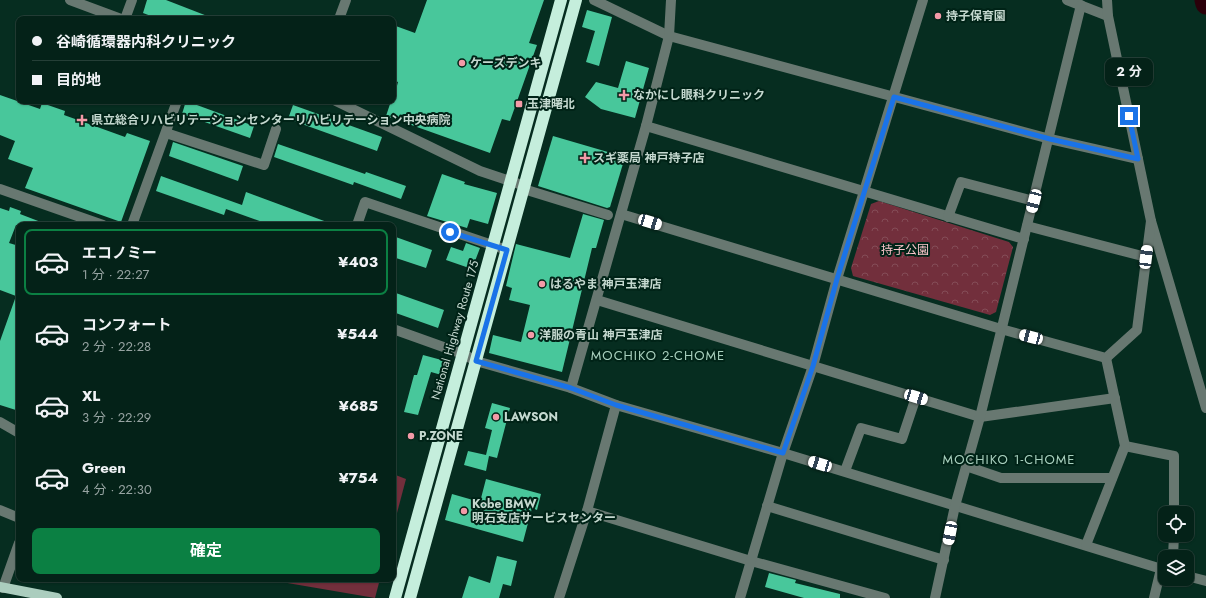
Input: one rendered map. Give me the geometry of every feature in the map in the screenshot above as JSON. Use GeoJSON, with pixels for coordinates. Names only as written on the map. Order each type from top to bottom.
{"type":"FeatureCollection","features":[{"type":"Feature","properties":{"kind":"highway","name":"National Highway Route 175"},"geometry":{"type":"LineString","coordinates":[[395,598],[561,0]]}},
{"type":"Feature","properties":{"kind":"highway"},"geometry":{"type":"LineString","coordinates":[[410,598],[507,250],[527,188],[576,0]]}},
{"type":"Feature","properties":{"kind":"main road"},"geometry":{"type":"LineString","coordinates":[[1,587],[17,594],[57,598]]}},
{"type":"Feature","properties":{"kind":"street"},"geometry":{"type":"LineString","coordinates":[[70,0],[113,16]]}},
{"type":"Feature","properties":{"kind":"street"},"geometry":{"type":"LineString","coordinates":[[126,16],[132,0]]}},
{"type":"Feature","properties":{"kind":"street"},"geometry":{"type":"LineString","coordinates":[[340,16],[346,0]]}},
{"type":"Feature","properties":{"kind":"street"},"geometry":{"type":"LineString","coordinates":[[594,0],[668,36],[1050,139],[1138,159]]}},
{"type":"Feature","properties":{"kind":"street"},"geometry":{"type":"LineString","coordinates":[[571,388],[646,126],[668,36],[671,0]]}},
{"type":"Feature","properties":{"kind":"street"},"geometry":{"type":"LineString","coordinates":[[740,598],[783,453],[813,366],[837,279],[923,0]]}},
{"type":"Feature","properties":{"kind":"street"},"geometry":{"type":"LineString","coordinates":[[1066,0],[1108,16]]}},
{"type":"Feature","properties":{"kind":"street"},"geometry":{"type":"LineString","coordinates":[[1107,0],[1108,16],[1151,221],[1206,408]]}},
{"type":"Feature","properties":{"kind":"street"},"geometry":{"type":"LineString","coordinates":[[935,598],[966,466],[980,417],[1050,139],[1081,5]]}},
{"type":"Feature","properties":{"kind":"street"},"geometry":{"type":"LineString","coordinates":[[133,222],[176,104]]}},
{"type":"Feature","properties":{"kind":"street"},"geometry":{"type":"LineString","coordinates":[[342,104],[480,171],[608,216]]}},
{"type":"Feature","properties":{"kind":"street"},"geometry":{"type":"LineString","coordinates":[[646,126],[1024,239]]}},
{"type":"Feature","properties":{"kind":"street"},"geometry":{"type":"LineString","coordinates":[[166,133],[264,165],[276,129]]}},
{"type":"Feature","properties":{"kind":"street"},"geometry":{"type":"LineString","coordinates":[[948,217],[961,182],[1034,201]]}},
{"type":"Feature","properties":{"kind":"street"},"geometry":{"type":"LineString","coordinates":[[0,189],[94,222]]}},
{"type":"Feature","properties":{"kind":"street"},"geometry":{"type":"LineString","coordinates":[[358,222],[365,202],[507,250]]}},
{"type":"Feature","properties":{"kind":"street"},"geometry":{"type":"LineString","coordinates":[[621,214],[1001,329],[1106,358]]}},
{"type":"Feature","properties":{"kind":"street"},"geometry":{"type":"LineString","coordinates":[[1106,358],[1137,330],[1151,221]]}},
{"type":"Feature","properties":{"kind":"street"},"geometry":{"type":"LineString","coordinates":[[1027,226],[1146,257]]}},
{"type":"Feature","properties":{"kind":"street"},"geometry":{"type":"LineString","coordinates":[[597,300],[980,417],[1114,398]]}},
{"type":"Feature","properties":{"kind":"street"},"geometry":{"type":"LineString","coordinates":[[396,330],[463,354],[476,361],[571,388],[616,405],[783,453],[1158,568]]}},
{"type":"Feature","properties":{"kind":"street"},"geometry":{"type":"LineString","coordinates":[[1086,546],[1125,446],[1106,358]]}},
{"type":"Feature","properties":{"kind":"street"},"geometry":{"type":"LineString","coordinates":[[845,472],[862,428],[902,439],[916,397]]}},
{"type":"Feature","properties":{"kind":"street"},"geometry":{"type":"LineString","coordinates":[[559,598],[587,511],[616,405]]}},
{"type":"Feature","properties":{"kind":"street"},"geometry":{"type":"LineString","coordinates":[[0,422],[16,431]]}},
{"type":"Feature","properties":{"kind":"street"},"geometry":{"type":"LineString","coordinates":[[1125,446],[1174,456],[1174,506]]}},
{"type":"Feature","properties":{"kind":"street"},"geometry":{"type":"LineString","coordinates":[[966,466],[1001,478],[1112,478]]}},
{"type":"Feature","properties":{"kind":"street"},"geometry":{"type":"LineString","coordinates":[[767,506],[944,560]]}},
{"type":"Feature","properties":{"kind":"street"},"geometry":{"type":"LineString","coordinates":[[0,510],[16,517]]}},
{"type":"Feature","properties":{"kind":"street"},"geometry":{"type":"LineString","coordinates":[[587,511],[751,561],[885,598]]}},
{"type":"Feature","properties":{"kind":"street"},"geometry":{"type":"LineString","coordinates":[[1,587],[16,550]]}},
{"type":"Feature","properties":{"kind":"street"},"geometry":{"type":"LineString","coordinates":[[1194,578],[1206,581]]}},
{"type":"Feature","properties":{"kind":"street"},"geometry":{"type":"LineString","coordinates":[[1154,598],[1158,585]]}},
{"type":"Feature","properties":{"kind":"green space","name":"持子公園"},"geometry":{"type":"Polygon","coordinates":[[[879,201],[1009,242],[1013,247],[996,312],[990,315],[853,276],[851,268],[871,204],[879,201]]]}},
{"type":"Feature","properties":{"kind":"green space"},"geometry":{"type":"Polygon","coordinates":[[[396,475],[406,479],[396,517],[396,475]]]}},
{"type":"Feature","properties":{"kind":"green space"},"geometry":{"type":"Polygon","coordinates":[[[282,582],[379,582],[375,598],[282,582]]]}},
{"type":"Feature","properties":{"kind":"building"},"geometry":{"type":"Polygon","coordinates":[[[147,0],[166,0],[207,16],[151,16],[143,13],[147,0]]]}},
{"type":"Feature","properties":{"kind":"building","name":"ケーズデンキ"},"geometry":{"type":"Polygon","coordinates":[[[427,0],[544,0],[529,43],[537,45],[510,121],[502,119],[490,153],[386,116],[390,104],[396,104],[396,90],[398,82],[396,81],[396,26],[415,33],[427,0]]]}},
{"type":"Feature","properties":{"kind":"building"},"geometry":{"type":"Polygon","coordinates":[[[587,10],[612,17],[599,66],[586,62],[595,31],[582,27],[587,10]]]}},
{"type":"Feature","properties":{"kind":"building"},"geometry":{"type":"Polygon","coordinates":[[[626,61],[649,68],[635,118],[601,109],[585,97],[596,82],[618,88],[626,61]]]}},
{"type":"Feature","properties":{"kind":"building"},"geometry":{"type":"Polygon","coordinates":[[[0,95],[16,101],[16,104],[26,104],[40,109],[42,104],[45,104],[65,111],[64,115],[125,137],[127,133],[150,141],[121,222],[25,188],[33,168],[8,159],[15,141],[0,135],[0,95]]]}},
{"type":"Feature","properties":{"kind":"building"},"geometry":{"type":"Polygon","coordinates":[[[185,104],[194,104],[254,126],[250,138],[182,114],[185,104]]]}},
{"type":"Feature","properties":{"kind":"building"},"geometry":{"type":"Polygon","coordinates":[[[293,105],[382,137],[377,151],[288,119],[293,105]]]}},
{"type":"Feature","properties":{"kind":"building"},"geometry":{"type":"Polygon","coordinates":[[[553,136],[625,157],[610,207],[607,208],[538,186],[553,136]]]}},
{"type":"Feature","properties":{"kind":"building"},"geometry":{"type":"Polygon","coordinates":[[[173,142],[243,166],[238,181],[169,156],[173,142]]]}},
{"type":"Feature","properties":{"kind":"building"},"geometry":{"type":"Polygon","coordinates":[[[278,144],[365,174],[366,172],[406,186],[401,199],[354,182],[353,185],[274,157],[278,144]]]}},
{"type":"Feature","properties":{"kind":"building"},"geometry":{"type":"Polygon","coordinates":[[[442,174],[465,182],[464,184],[497,193],[488,224],[470,219],[467,228],[427,216],[442,174]]]}},
{"type":"Feature","properties":{"kind":"building"},"geometry":{"type":"Polygon","coordinates":[[[161,176],[242,205],[246,192],[327,222],[263,222],[226,209],[224,215],[156,191],[161,176]]]}},
{"type":"Feature","properties":{"kind":"building"},"geometry":{"type":"Polygon","coordinates":[[[10,207],[21,211],[20,214],[41,222],[16,222],[9,243],[16,245],[16,296],[0,290],[0,208],[9,211],[10,207]]]}},
{"type":"Feature","properties":{"kind":"building"},"geometry":{"type":"Polygon","coordinates":[[[583,214],[604,220],[596,248],[592,248],[562,372],[489,353],[493,335],[521,342],[530,305],[509,300],[512,288],[506,286],[516,244],[570,258],[583,214]]]}},
{"type":"Feature","properties":{"kind":"building"},"geometry":{"type":"Polygon","coordinates":[[[396,237],[432,250],[426,268],[396,258],[396,237]]]}},
{"type":"Feature","properties":{"kind":"building"},"geometry":{"type":"Polygon","coordinates":[[[466,243],[480,248],[472,269],[446,260],[451,247],[463,251],[466,243]]]}},
{"type":"Feature","properties":{"kind":"building"},"geometry":{"type":"Polygon","coordinates":[[[396,293],[444,310],[438,328],[396,313],[396,293]]]}},
{"type":"Feature","properties":{"kind":"building"},"geometry":{"type":"Polygon","coordinates":[[[16,296],[16,410],[0,405],[0,341],[16,296]]]}},
{"type":"Feature","properties":{"kind":"building"},"geometry":{"type":"Polygon","coordinates":[[[423,355],[449,362],[445,376],[431,372],[418,415],[404,412],[414,375],[417,375],[423,355]]]}},
{"type":"Feature","properties":{"kind":"building"},"geometry":{"type":"Polygon","coordinates":[[[492,403],[510,408],[497,458],[489,456],[486,471],[464,465],[468,451],[486,455],[492,430],[485,428],[492,403]]]}},
{"type":"Feature","properties":{"kind":"building"},"geometry":{"type":"Polygon","coordinates":[[[486,479],[541,494],[537,510],[532,508],[523,542],[445,520],[452,494],[480,502],[486,479]]]}},
{"type":"Feature","properties":{"kind":"building"},"geometry":{"type":"Polygon","coordinates":[[[497,556],[517,561],[511,586],[503,584],[499,598],[462,598],[469,576],[490,583],[497,556]]]}},
{"type":"Feature","properties":{"kind":"building"},"geometry":{"type":"Polygon","coordinates":[[[769,573],[796,580],[795,583],[840,594],[840,598],[804,598],[765,587],[769,573]]]}},
{"type":"Feature","properties":{"kind":"waterway"},"geometry":{"type":"LineString","coordinates":[[1205,0],[1206,4]]}},
{"type":"Feature","properties":{"kind":"place","name":"持子保育園"},"geometry":{"type":"Point","coordinates":[938,16]}},
{"type":"Feature","properties":{"kind":"place","name":"ケーズデンキ"},"geometry":{"type":"Point","coordinates":[462,63]}},
{"type":"Feature","properties":{"kind":"place","name":"なかにし眼科クリニック"},"geometry":{"type":"Point","coordinates":[624,95]}},
{"type":"Feature","properties":{"kind":"place","name":"玉津曙北"},"geometry":{"type":"Point","coordinates":[519,104]}},
{"type":"Feature","properties":{"kind":"place","name":"県立総合リハビリテーションセンターリハビリテーション中央病院"},"geometry":{"type":"Point","coordinates":[82,120]}},
{"type":"Feature","properties":{"kind":"place","name":"スギ薬局 神戸持子店"},"geometry":{"type":"Point","coordinates":[585,158]}},
{"type":"Feature","properties":{"kind":"place","name":"はるやま 神戸玉津店"},"geometry":{"type":"Point","coordinates":[542,284]}},
{"type":"Feature","properties":{"kind":"place","name":"洋服の青山 神戸玉津店"},"geometry":{"type":"Point","coordinates":[531,335]}},
{"type":"Feature","properties":{"kind":"place","name":"LAWSON"},"geometry":{"type":"Point","coordinates":[496,417]}},
{"type":"Feature","properties":{"kind":"place","name":"P.ZONE"},"geometry":{"type":"Point","coordinates":[411,436]}},
{"type":"Feature","properties":{"kind":"place","name":"Kobe BMW 明石支店サービスセンター"},"geometry":{"type":"Point","coordinates":[464,511]}},
{"type":"Feature","properties":{"kind":"district","name":"MOCHIKO 2-CHOME"},"geometry":{"type":"Point","coordinates":[658,355]}},
{"type":"Feature","properties":{"kind":"district","name":"MOCHIKO 1-CHOME"},"geometry":{"type":"Point","coordinates":[1009,459]}},
{"type":"Feature","properties":{"kind":"route"},"geometry":{"type":"LineString","coordinates":[[450,232],[507,250],[476,361],[571,388],[616,405],[783,453],[813,366],[837,279],[894,97],[1050,139],[1138,159],[1129,116]]}}]}
